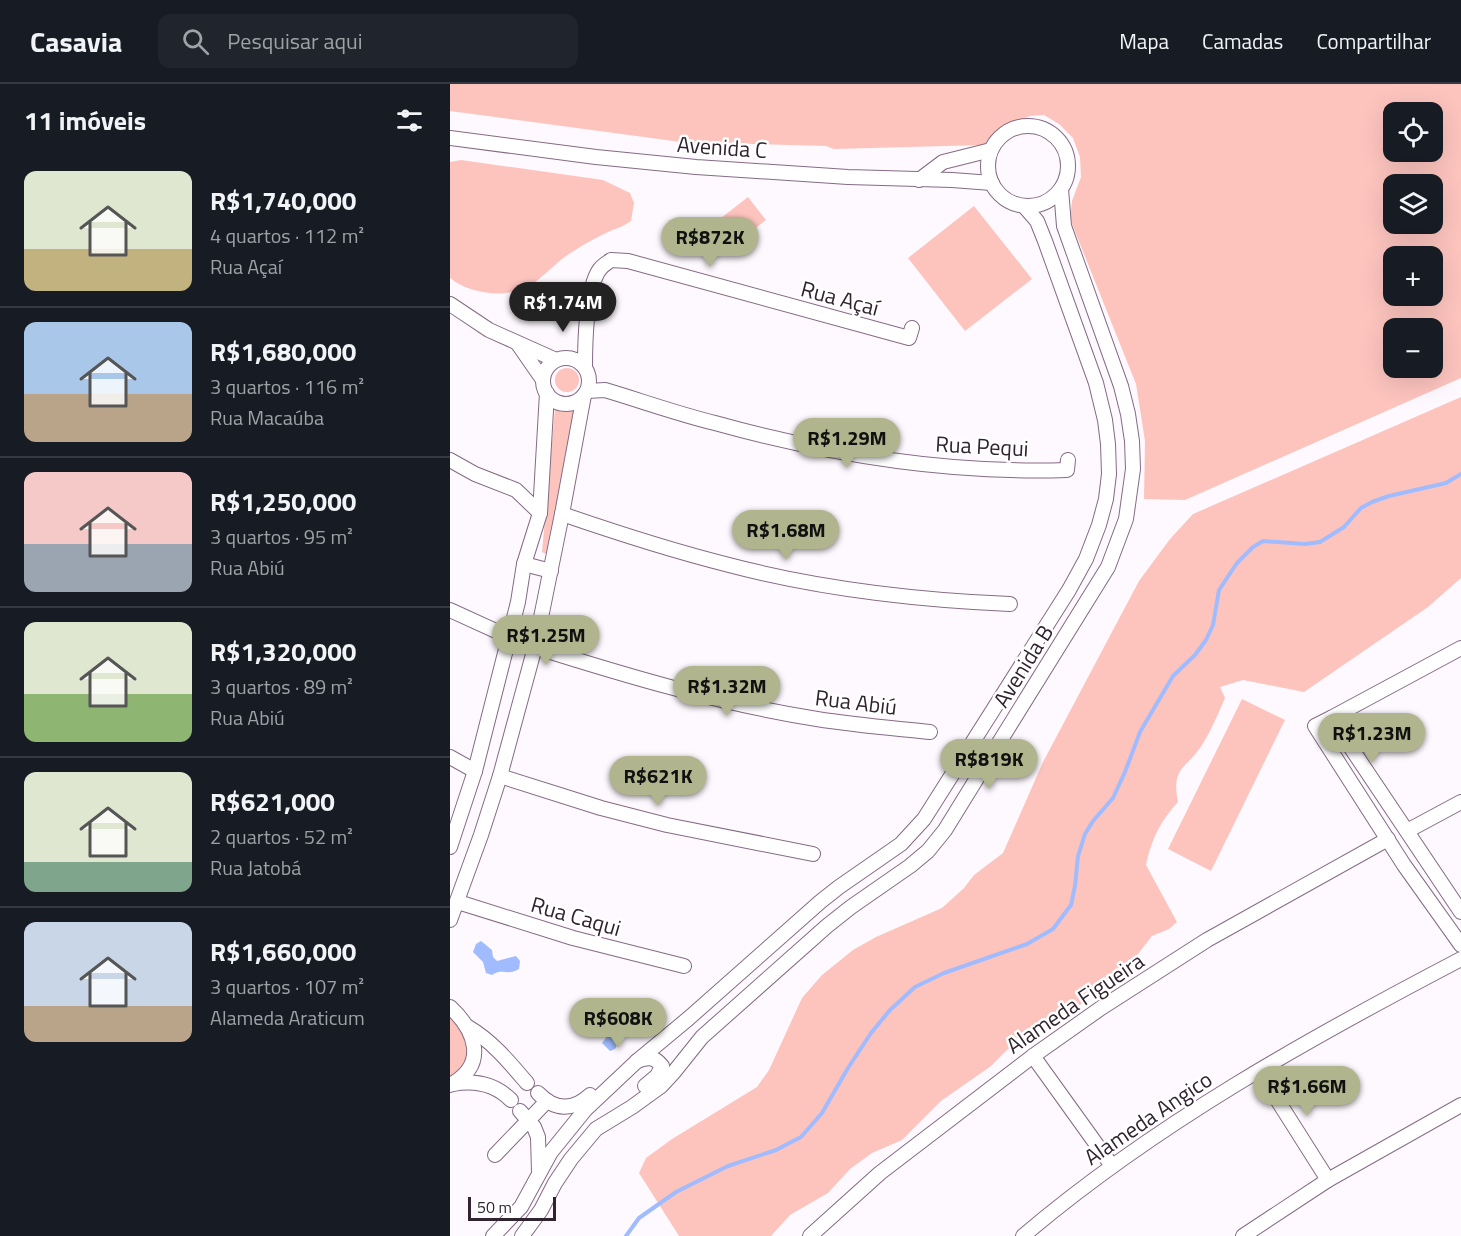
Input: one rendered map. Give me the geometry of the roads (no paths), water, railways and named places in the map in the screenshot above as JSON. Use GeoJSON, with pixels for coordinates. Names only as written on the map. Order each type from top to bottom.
{"type":"FeatureCollection","features":[{"type":"Feature","properties":{"kind":"street"},"geometry":{"type":"LineString","coordinates":[[1018,127],[1033,127],[1047,131],[1059,141],[1066,154],[1068,170],[1061,189],[1045,203],[1024,206],[1005,199],[992,183],[988,167],[991,150],[999,138],[1018,127]]}},
{"type":"Feature","properties":{"kind":"street","name":"Avenida C"},"geometry":{"type":"LineString","coordinates":[[450,138],[696,167],[992,183]]}},
{"type":"Feature","properties":{"kind":"street"},"geometry":{"type":"LineString","coordinates":[[919,180],[938,164],[991,150]]}},
{"type":"Feature","properties":{"kind":"street","name":"Avenida B"},"geometry":{"type":"LineString","coordinates":[[522,1236],[541,1210],[571,1159],[596,1129],[632,1107],[660,1086],[702,1037],[827,926],[928,851],[945,830],[975,783],[1108,567],[1120,536],[1129,502],[1133,469],[1131,432],[1121,386],[1064,226],[1061,189]]}},
{"type":"Feature","properties":{"kind":"street","name":"Avenida B"},"geometry":{"type":"LineString","coordinates":[[494,1236],[521,1207],[550,1152],[571,1125],[636,1062],[832,892],[913,833],[972,746],[1086,559],[1106,499],[1108,444],[1105,420],[1096,383],[1041,231],[1037,221],[1024,206]]}},
{"type":"Feature","properties":{"kind":"street","name":"Rua Açaí"},"geometry":{"type":"LineString","coordinates":[[587,371],[585,324],[598,270],[611,260],[619,260],[909,338],[912,328]]}},
{"type":"Feature","properties":{"kind":"street"},"geometry":{"type":"LineString","coordinates":[[450,304],[489,330],[518,344],[562,359],[580,362],[587,371],[585,393],[535,647],[500,776],[450,920]]}},
{"type":"Feature","properties":{"kind":"street","name":"Rua Açaí"},"geometry":{"type":"LineString","coordinates":[[562,359],[585,324]]}},
{"type":"Feature","properties":{"kind":"street"},"geometry":{"type":"LineString","coordinates":[[518,344],[552,399],[565,404],[572,403],[585,393]]}},
{"type":"Feature","properties":{"kind":"street"},"geometry":{"type":"LineString","coordinates":[[450,847],[475,771],[518,602],[524,564],[540,513],[547,368],[562,359]]}},
{"type":"Feature","properties":{"kind":"street","name":"Rua Pequi"},"geometry":{"type":"LineString","coordinates":[[587,371],[605,390]]}},
{"type":"Feature","properties":{"kind":"street","name":"Rua Pequi"},"geometry":{"type":"LineString","coordinates":[[585,393],[605,390],[713,423],[866,457],[951,467],[1034,471],[1067,470],[1068,460]]}},
{"type":"Feature","properties":{"kind":"street"},"geometry":{"type":"LineString","coordinates":[[450,460],[475,474],[516,490],[540,513]]}},
{"type":"Feature","properties":{"kind":"street"},"geometry":{"type":"LineString","coordinates":[[516,490],[543,486]]}},
{"type":"Feature","properties":{"kind":"street"},"geometry":{"type":"LineString","coordinates":[[562,514],[653,544],[769,574],[878,593],[928,599],[1010,604]]}},
{"type":"Feature","properties":{"kind":"street"},"geometry":{"type":"LineString","coordinates":[[524,564],[551,571]]}},
{"type":"Feature","properties":{"kind":"street"},"geometry":{"type":"LineString","coordinates":[[450,610],[509,637]]}},
{"type":"Feature","properties":{"kind":"street","name":"Rua Abiú"},"geometry":{"type":"LineString","coordinates":[[535,647],[655,683],[767,710],[818,720],[930,732]]}},
{"type":"Feature","properties":{"kind":"street"},"geometry":{"type":"LineString","coordinates":[[1461,648],[1315,726],[1404,865],[1461,945]]}},
{"type":"Feature","properties":{"kind":"street"},"geometry":{"type":"LineString","coordinates":[[1331,718],[1461,912]]}},
{"type":"Feature","properties":{"kind":"street"},"geometry":{"type":"LineString","coordinates":[[450,757],[475,771]]}},
{"type":"Feature","properties":{"kind":"street"},"geometry":{"type":"LineString","coordinates":[[500,776],[601,808],[667,825],[813,854]]}},
{"type":"Feature","properties":{"kind":"street"},"geometry":{"type":"LineString","coordinates":[[1350,780],[1358,776],[1362,777],[1384,800]]}},
{"type":"Feature","properties":{"kind":"street"},"geometry":{"type":"LineString","coordinates":[[1407,831],[1461,802]]}},
{"type":"Feature","properties":{"kind":"street"},"geometry":{"type":"LineString","coordinates":[[458,827],[481,835]]}},
{"type":"Feature","properties":{"kind":"street","name":"Alameda Figueira"},"geometry":{"type":"LineString","coordinates":[[810,1236],[880,1173],[1033,1056],[1101,1008],[1207,940],[1388,839]]}},
{"type":"Feature","properties":{"kind":"street"},"geometry":{"type":"LineString","coordinates":[[1404,865],[1422,886],[1431,888],[1442,885]]}},
{"type":"Feature","properties":{"kind":"street","name":"Rua Caqui"},"geometry":{"type":"LineString","coordinates":[[458,902],[592,944],[684,966]]}},
{"type":"Feature","properties":{"kind":"street","name":"Alameda Angico"},"geometry":{"type":"LineString","coordinates":[[1023,1236],[1059,1205],[1140,1145],[1259,1071],[1461,959]]}},
{"type":"Feature","properties":{"kind":"street"},"geometry":{"type":"LineString","coordinates":[[450,1007],[468,1027],[474,1041],[472,1061],[462,1076],[451,1084]]}},
{"type":"Feature","properties":{"kind":"street"},"geometry":{"type":"LineString","coordinates":[[495,1155],[520,1110],[543,1097],[558,1107],[566,1108],[578,1104],[652,1041],[689,1018]]}},
{"type":"Feature","properties":{"kind":"street"},"geometry":{"type":"LineString","coordinates":[[468,1027],[479,1033],[527,1083]]}},
{"type":"Feature","properties":{"kind":"street"},"geometry":{"type":"LineString","coordinates":[[1033,1056],[1112,1166]]}},
{"type":"Feature","properties":{"kind":"street"},"geometry":{"type":"LineString","coordinates":[[596,1129],[613,1112],[652,1081],[662,1068],[650,1057],[615,1072]]}},
{"type":"Feature","properties":{"kind":"street"},"geometry":{"type":"LineString","coordinates":[[1259,1071],[1328,1180]]}},
{"type":"Feature","properties":{"kind":"street"},"geometry":{"type":"LineString","coordinates":[[451,1084],[468,1082],[489,1086],[503,1092],[520,1110],[538,1137],[539,1174]]}},
{"type":"Feature","properties":{"kind":"street"},"geometry":{"type":"LineString","coordinates":[[1243,1236],[1328,1180],[1461,1105]]}},
{"type":"Feature","properties":{"kind":"water"},"geometry":{"type":"Polygon","coordinates":[[[481,941],[492,950],[493,957],[497,961],[516,956],[520,961],[519,969],[492,975],[486,973],[483,962],[473,952],[476,944],[481,941]]]}},
{"type":"Feature","properties":{"kind":"water"},"geometry":{"type":"Polygon","coordinates":[[[616,1015],[623,1018],[628,1026],[615,1049],[610,1051],[602,1043],[611,1031],[608,1024],[610,1016],[616,1015]]]}},
{"type":"Feature","properties":{"kind":"waterway"},"geometry":{"type":"LineString","coordinates":[[626,1236],[639,1218],[676,1192],[728,1166],[776,1150],[801,1137],[822,1113],[871,1033],[890,1010],[915,987],[944,973],[1027,944],[1053,929],[1071,905],[1078,856],[1085,834],[1113,798],[1140,732],[1173,676],[1195,655],[1206,640],[1213,625],[1219,590],[1237,563],[1253,547],[1263,541],[1305,544],[1320,542],[1344,527],[1361,508],[1372,502],[1446,483],[1461,474]]}}]}
